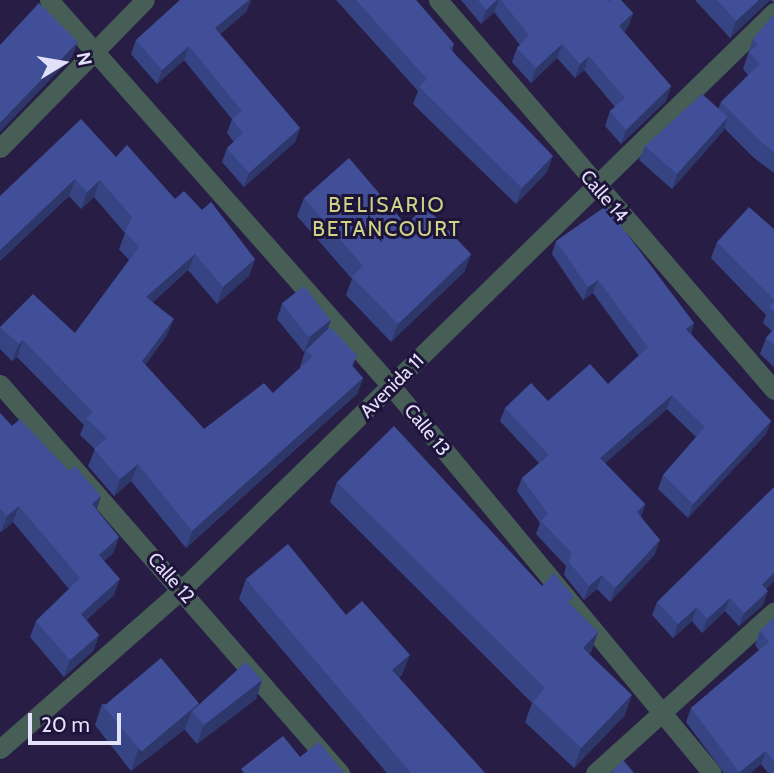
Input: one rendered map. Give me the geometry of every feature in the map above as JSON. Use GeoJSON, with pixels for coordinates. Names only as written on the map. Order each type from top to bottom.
{"type":"FeatureCollection","features":[{"type":"Feature","properties":{"kind":"street","name":"Calle 13"},"geometry":{"type":"LineString","coordinates":[[49,0],[392,387],[712,773]]}},
{"type":"Feature","properties":{"kind":"street"},"geometry":{"type":"LineString","coordinates":[[0,148],[92,51],[145,0]]}},
{"type":"Feature","properties":{"kind":"street","name":"Calle 14"},"geometry":{"type":"LineString","coordinates":[[438,0],[593,185],[774,390]]}},
{"type":"Feature","properties":{"kind":"street","name":"Avenida 11"},"geometry":{"type":"LineString","coordinates":[[0,749],[181,590],[392,387],[593,185],[774,12]]}},
{"type":"Feature","properties":{"kind":"street","name":"Calle 12"},"geometry":{"type":"LineString","coordinates":[[0,384],[340,773]]}},
{"type":"Feature","properties":{"kind":"street"},"geometry":{"type":"LineString","coordinates":[[595,773],[663,716],[774,611]]}},
{"type":"Feature","properties":{"kind":"building"},"geometry":{"type":"Polygon","coordinates":[[[180,0],[249,0],[215,28],[300,128],[249,173],[227,148],[243,133],[232,119],[242,111],[189,46],[162,70],[136,40],[180,0]]]}},
{"type":"Feature","properties":{"kind":"building"},"geometry":{"type":"Polygon","coordinates":[[[356,0],[416,0],[454,44],[449,48],[553,156],[522,188],[419,87],[427,79],[356,0]]]}},
{"type":"Feature","properties":{"kind":"building"},"geometry":{"type":"Polygon","coordinates":[[[478,0],[497,0],[486,10],[478,0]]]}},
{"type":"Feature","properties":{"kind":"building"},"geometry":{"type":"Polygon","coordinates":[[[501,0],[621,0],[633,13],[619,26],[671,86],[626,130],[610,111],[625,98],[589,56],[580,64],[562,44],[536,68],[517,48],[529,35],[501,0]]]}},
{"type":"Feature","properties":{"kind":"building"},"geometry":{"type":"Polygon","coordinates":[[[717,0],[759,0],[736,21],[717,0]]]}},
{"type":"Feature","properties":{"kind":"building"},"geometry":{"type":"Polygon","coordinates":[[[39,3],[78,42],[0,123],[0,45],[39,3]]]}},
{"type":"Feature","properties":{"kind":"building"},"geometry":{"type":"Polygon","coordinates":[[[774,14],[774,152],[721,102],[760,64],[749,52],[758,45],[753,39],[774,14]]]}},
{"type":"Feature","properties":{"kind":"building"},"geometry":{"type":"Polygon","coordinates":[[[702,94],[728,117],[677,174],[645,146],[702,94]]]}},
{"type":"Feature","properties":{"kind":"building"},"geometry":{"type":"Polygon","coordinates":[[[81,119],[116,157],[127,145],[175,199],[184,191],[202,210],[211,202],[255,259],[223,287],[195,254],[146,297],[174,319],[142,361],[204,429],[264,383],[273,393],[312,357],[306,350],[330,327],[357,355],[351,365],[363,378],[192,531],[138,464],[120,479],[94,449],[107,438],[86,418],[93,412],[23,340],[19,344],[0,327],[33,294],[75,333],[139,247],[125,232],[132,217],[100,180],[87,192],[75,179],[0,250],[0,196],[81,119]]]}},
{"type":"Feature","properties":{"kind":"building"},"geometry":{"type":"Polygon","coordinates":[[[349,158],[406,225],[425,206],[471,254],[398,324],[352,277],[363,266],[304,198],[349,158]]]}},
{"type":"Feature","properties":{"kind":"building"},"geometry":{"type":"Polygon","coordinates":[[[606,206],[694,323],[686,329],[771,421],[693,504],[663,475],[705,427],[672,395],[600,458],[645,504],[637,512],[660,540],[615,588],[602,575],[589,586],[569,562],[571,552],[541,521],[548,514],[522,478],[549,455],[505,408],[531,383],[548,401],[590,364],[608,384],[648,347],[598,280],[588,287],[556,241],[606,206]]]}},
{"type":"Feature","properties":{"kind":"building"},"geometry":{"type":"Polygon","coordinates":[[[749,207],[774,229],[774,300],[717,242],[749,207]]]}},
{"type":"Feature","properties":{"kind":"building"},"geometry":{"type":"Polygon","coordinates":[[[304,286],[330,320],[308,337],[282,303],[304,286]]]}},
{"type":"Feature","properties":{"kind":"building"},"geometry":{"type":"Polygon","coordinates":[[[774,329],[774,345],[766,338],[774,329]]]}},
{"type":"Feature","properties":{"kind":"building"},"geometry":{"type":"Polygon","coordinates":[[[0,413],[12,426],[20,419],[69,471],[75,466],[101,496],[92,504],[119,537],[99,555],[120,579],[81,614],[99,635],[70,660],[36,621],[80,578],[19,506],[7,516],[0,508],[0,413]]]}},
{"type":"Feature","properties":{"kind":"building"},"geometry":{"type":"Polygon","coordinates":[[[394,426],[542,586],[554,573],[574,597],[568,602],[598,632],[583,648],[632,695],[581,748],[533,702],[545,688],[337,482],[394,426]]]}},
{"type":"Feature","properties":{"kind":"building"},"geometry":{"type":"Polygon","coordinates":[[[774,487],[774,573],[762,585],[768,591],[744,613],[730,598],[707,619],[697,607],[678,624],[657,602],[774,487]]]}},
{"type":"Feature","properties":{"kind":"building"},"geometry":{"type":"Polygon","coordinates":[[[288,544],[346,615],[362,601],[410,655],[392,670],[485,773],[411,773],[246,579],[288,544]]]}},
{"type":"Feature","properties":{"kind":"building"},"geometry":{"type":"Polygon","coordinates":[[[774,618],[774,761],[766,751],[739,772],[691,708],[769,642],[760,631],[774,618]]]}},
{"type":"Feature","properties":{"kind":"building"},"geometry":{"type":"Polygon","coordinates":[[[161,658],[199,703],[141,751],[104,706],[161,658]]]}},
{"type":"Feature","properties":{"kind":"building"},"geometry":{"type":"Polygon","coordinates":[[[246,662],[262,680],[204,725],[192,711],[246,662]]]}},
{"type":"Feature","properties":{"kind":"building"},"geometry":{"type":"Polygon","coordinates":[[[283,736],[300,757],[319,742],[344,773],[244,773],[241,769],[283,736]]]}},
{"type":"Feature","properties":{"kind":"building"},"geometry":{"type":"Polygon","coordinates":[[[623,760],[634,773],[611,773],[623,760]]]}},
{"type":"Feature","properties":{"kind":"district","name":"BELISARIO BETANCOURT"},"geometry":{"type":"Point","coordinates":[387,217]}}]}
